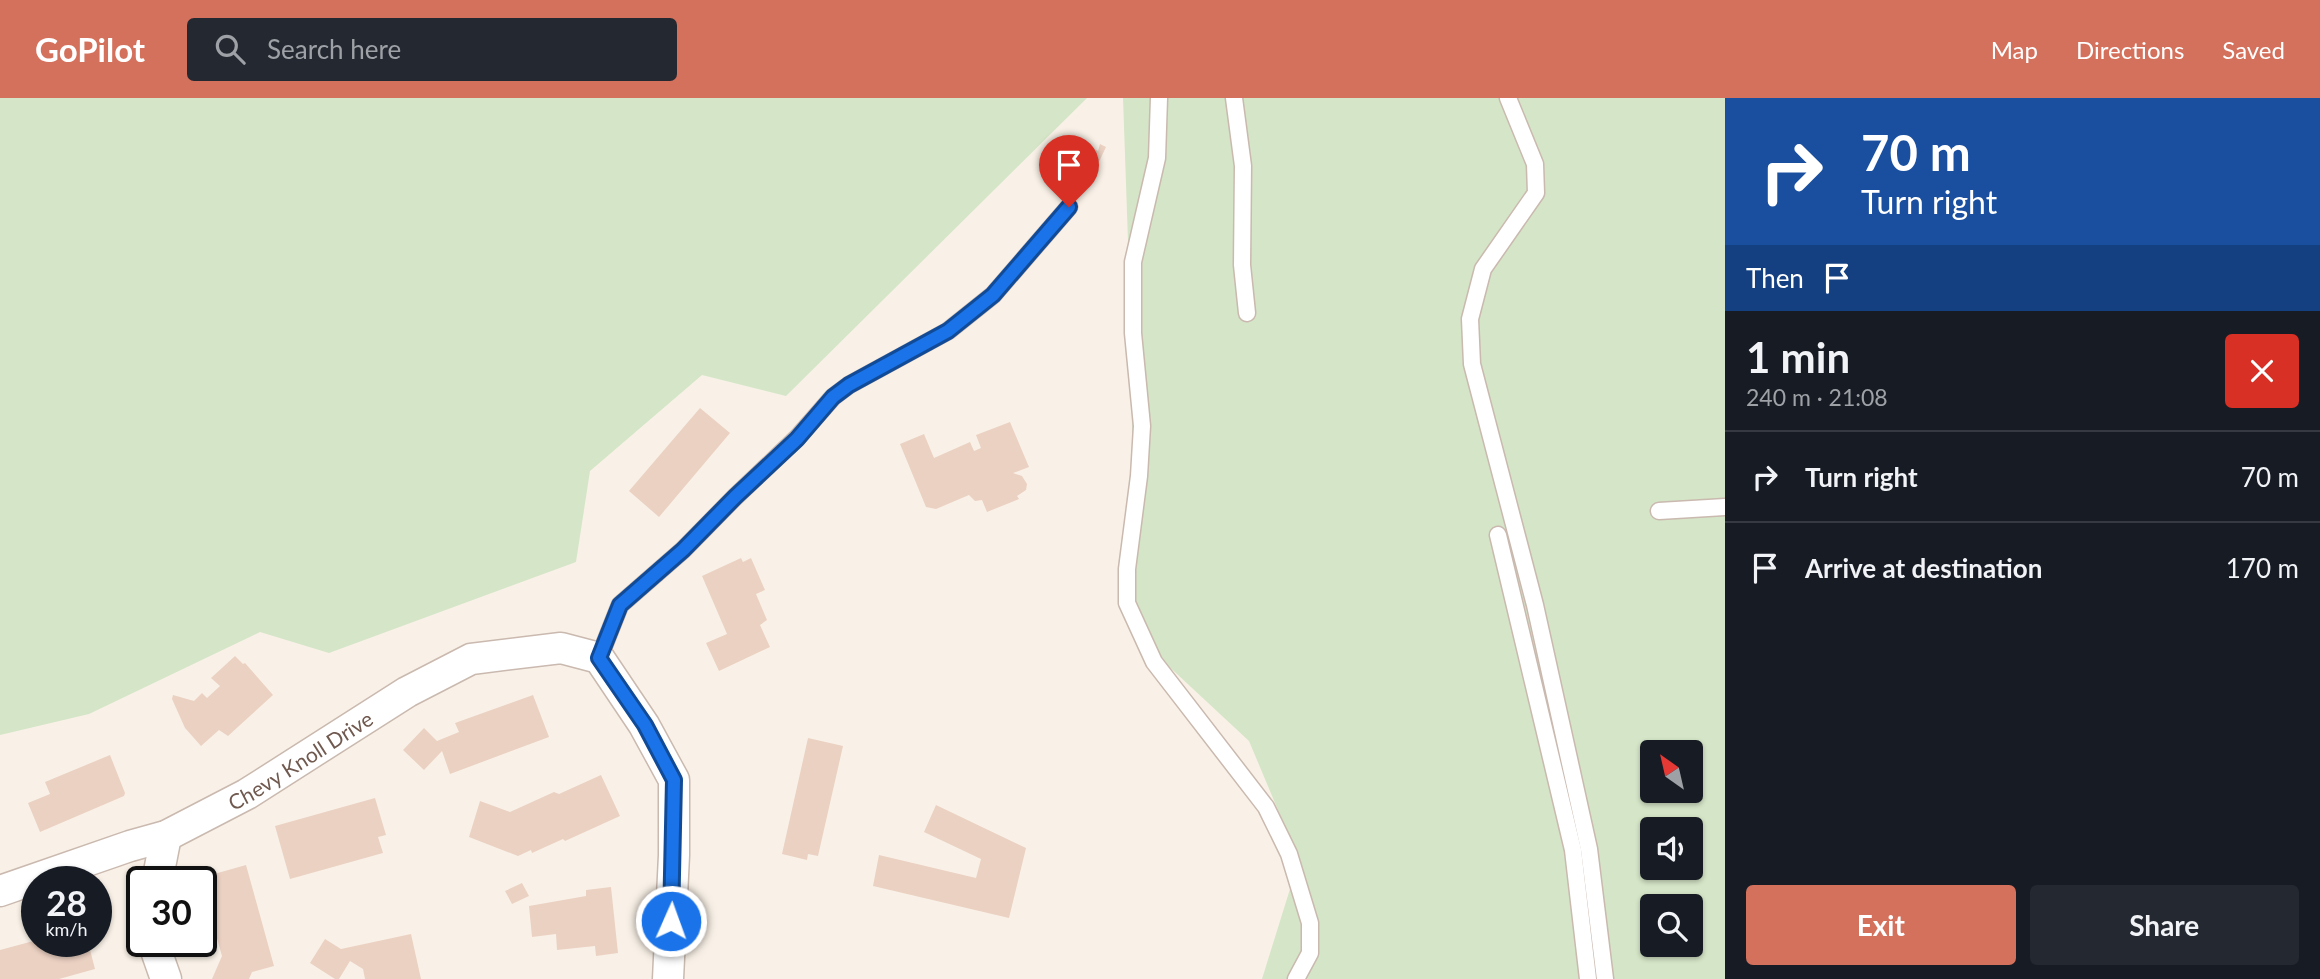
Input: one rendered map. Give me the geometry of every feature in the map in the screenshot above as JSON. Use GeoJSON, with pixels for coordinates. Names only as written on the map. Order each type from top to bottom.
{"type":"FeatureCollection","features":[{"type":"Feature","properties":{"kind":"street","name":"Chevy Knoll Drive"},"geometry":{"type":"LineString","coordinates":[[0,891],[166,836],[247,794],[407,692],[471,659],[561,648],[599,658]]}},
{"type":"Feature","properties":{"kind":"street"},"geometry":{"type":"LineString","coordinates":[[599,658],[645,725],[674,780],[674,855],[668,979]]}},
{"type":"Feature","properties":{"kind":"street"},"geometry":{"type":"LineString","coordinates":[[159,866],[166,836]]}},
{"type":"Feature","properties":{"kind":"street"},"geometry":{"type":"LineString","coordinates":[[158,957],[166,979]]}},
{"type":"Feature","properties":{"kind":"lane"},"geometry":{"type":"LineString","coordinates":[[1159,98],[1157,158],[1133,261],[1133,333],[1142,426],[1126,603],[1154,663],[1266,807],[1289,854],[1310,923],[1310,953],[1296,979]]}},
{"type":"Feature","properties":{"kind":"lane"},"geometry":{"type":"LineString","coordinates":[[1234,98],[1243,166],[1242,265],[1247,313]]}},
{"type":"Feature","properties":{"kind":"lane"},"geometry":{"type":"LineString","coordinates":[[1508,98],[1535,164],[1536,193],[1483,269],[1470,319],[1472,364],[1535,605],[1589,849],[1605,979]]}},
{"type":"Feature","properties":{"kind":"lane"},"geometry":{"type":"LineString","coordinates":[[599,658],[620,605],[683,550],[797,439],[833,397],[849,385],[948,331],[993,295],[1069,207]]}},
{"type":"Feature","properties":{"kind":"lane"},"geometry":{"type":"LineString","coordinates":[[1659,511],[1725,507]]}},
{"type":"Feature","properties":{"kind":"lane"},"geometry":{"type":"LineString","coordinates":[[1498,535],[1573,850],[1588,979]]}},
{"type":"Feature","properties":{"kind":"green space"},"geometry":{"type":"Polygon","coordinates":[[[0,98],[1087,98],[786,396],[702,375],[590,471],[576,562],[329,653],[260,632],[89,714],[0,735],[0,98]]]}},
{"type":"Feature","properties":{"kind":"green space"},"geometry":{"type":"Polygon","coordinates":[[[1123,98],[1725,98],[1725,979],[1262,979],[1299,860],[1249,741],[1134,634],[1131,327],[1123,98]]]}},
{"type":"Feature","properties":{"kind":"building"},"geometry":{"type":"Polygon","coordinates":[[[1100,144],[1106,147],[1088,185],[1077,179],[1091,147],[1098,151],[1100,144]]]}},
{"type":"Feature","properties":{"kind":"building"},"geometry":{"type":"Polygon","coordinates":[[[700,408],[730,433],[659,517],[629,491],[700,408]]]}},
{"type":"Feature","properties":{"kind":"building"},"geometry":{"type":"Polygon","coordinates":[[[1010,422],[1029,467],[1013,473],[1022,476],[1027,484],[1026,490],[1017,496],[1019,499],[987,512],[982,500],[975,501],[969,495],[936,509],[926,507],[900,444],[924,434],[934,458],[970,442],[974,451],[981,448],[976,435],[1010,422]]]}},
{"type":"Feature","properties":{"kind":"building"},"geometry":{"type":"Polygon","coordinates":[[[741,558],[743,562],[751,558],[765,590],[756,594],[767,620],[760,625],[770,647],[719,671],[706,643],[727,634],[702,576],[741,558]]]}},
{"type":"Feature","properties":{"kind":"building"},"geometry":{"type":"Polygon","coordinates":[[[235,656],[245,663],[273,695],[228,736],[219,730],[201,746],[185,728],[172,699],[173,695],[194,701],[202,693],[207,698],[220,686],[211,678],[235,656]]]}},
{"type":"Feature","properties":{"kind":"building"},"geometry":{"type":"Polygon","coordinates":[[[533,695],[549,737],[450,774],[442,751],[424,770],[403,750],[424,728],[437,741],[459,732],[455,723],[533,695]]]}},
{"type":"Feature","properties":{"kind":"building"},"geometry":{"type":"Polygon","coordinates":[[[808,738],[843,746],[818,856],[808,854],[807,860],[782,854],[808,738]]]}},
{"type":"Feature","properties":{"kind":"building"},"geometry":{"type":"Polygon","coordinates":[[[110,755],[124,796],[40,832],[28,803],[50,794],[45,782],[110,755]]]}},
{"type":"Feature","properties":{"kind":"building"},"geometry":{"type":"Polygon","coordinates":[[[601,775],[620,816],[565,841],[563,839],[532,853],[531,850],[518,856],[469,837],[480,801],[510,812],[601,775]]]}},
{"type":"Feature","properties":{"kind":"building"},"geometry":{"type":"Polygon","coordinates":[[[375,798],[386,835],[378,837],[383,853],[290,879],[275,826],[375,798]]]}},
{"type":"Feature","properties":{"kind":"building"},"geometry":{"type":"Polygon","coordinates":[[[936,805],[1026,848],[1009,918],[873,886],[879,855],[976,878],[981,859],[924,832],[936,805]]]}},
{"type":"Feature","properties":{"kind":"building"},"geometry":{"type":"Polygon","coordinates":[[[246,865],[274,966],[252,972],[249,979],[212,979],[222,956],[217,938],[217,873],[246,865]]]}},
{"type":"Feature","properties":{"kind":"building"},"geometry":{"type":"Polygon","coordinates":[[[522,883],[529,896],[512,904],[505,891],[522,883]]]}},
{"type":"Feature","properties":{"kind":"building"},"geometry":{"type":"Polygon","coordinates":[[[611,887],[618,953],[596,956],[595,946],[557,950],[556,934],[532,937],[529,906],[586,896],[586,890],[611,887]]]}},
{"type":"Feature","properties":{"kind":"building"},"geometry":{"type":"Polygon","coordinates":[[[411,934],[421,979],[365,979],[363,969],[350,961],[339,979],[335,979],[310,963],[325,939],[341,949],[411,934]]]}},
{"type":"Feature","properties":{"kind":"building"},"geometry":{"type":"Polygon","coordinates":[[[21,944],[21,957],[92,957],[95,969],[59,979],[0,979],[0,950],[21,944]]]}},
{"type":"Feature","properties":{"kind":"route"},"geometry":{"type":"LineString","coordinates":[[671,921],[674,780],[645,725],[599,658],[620,605],[683,550],[797,439],[833,397],[849,385],[948,331],[993,295],[1069,207]]}}]}
